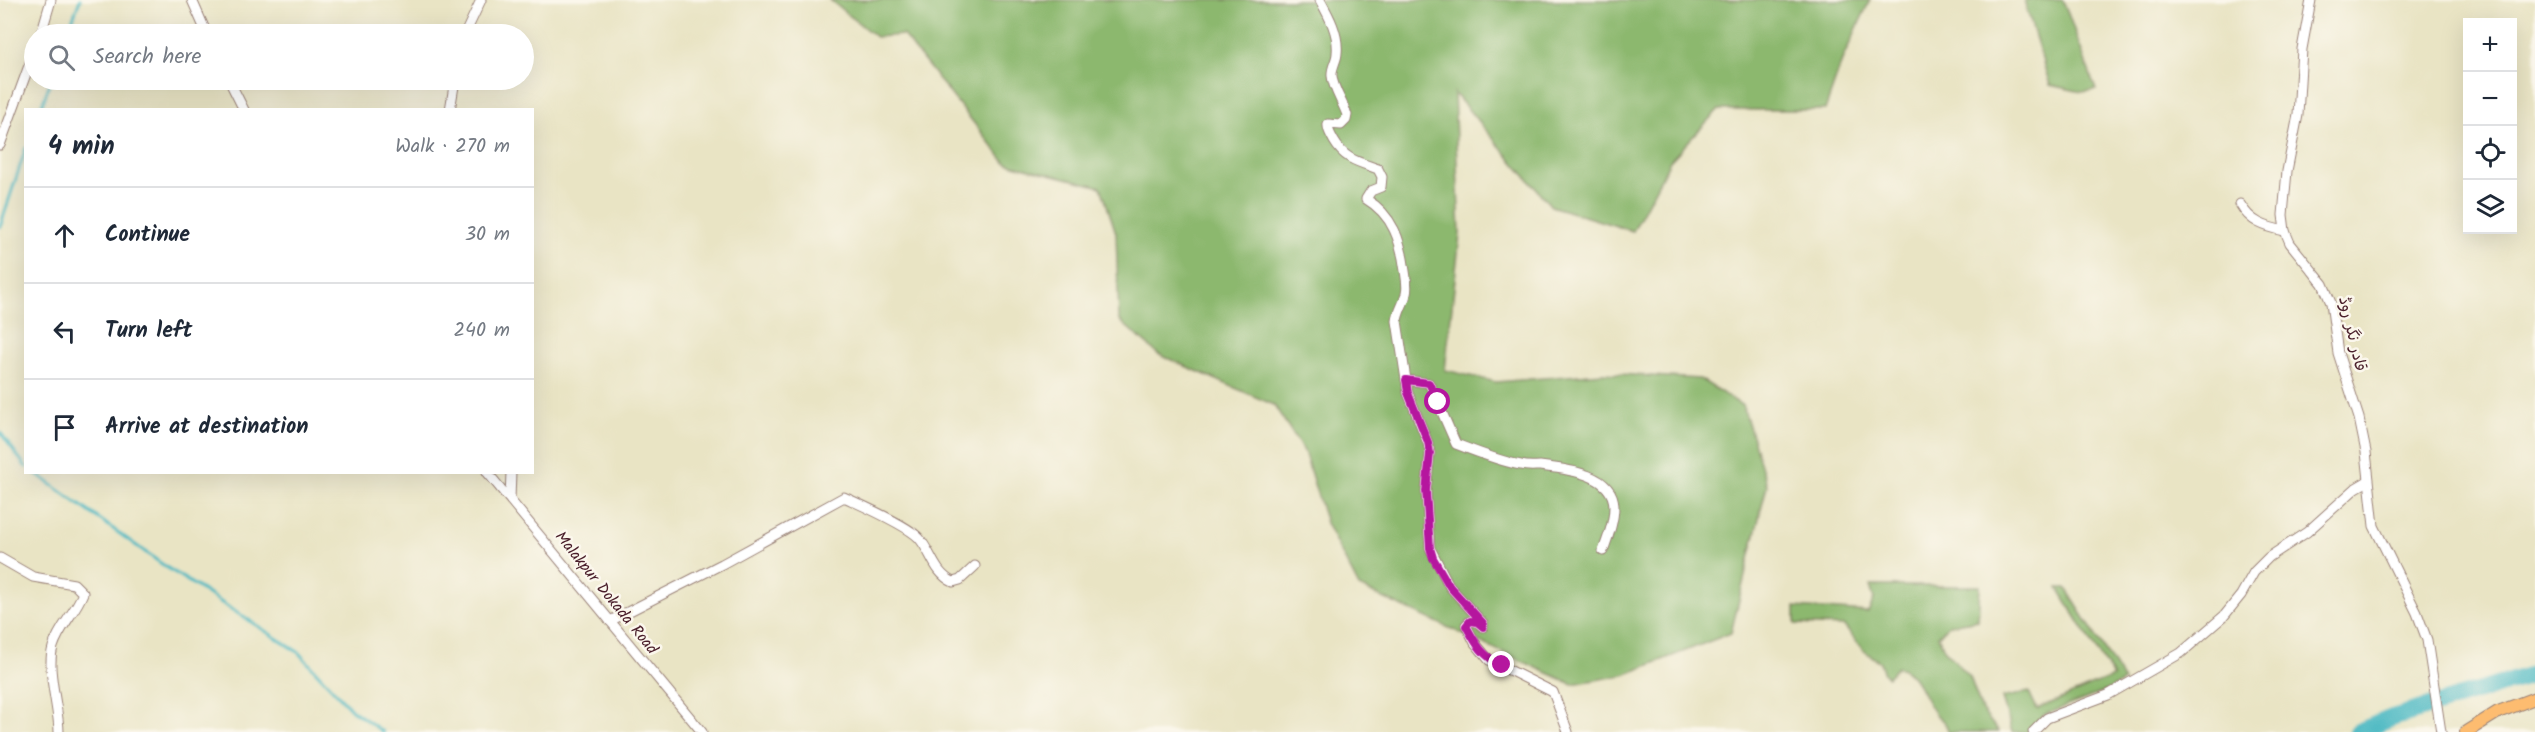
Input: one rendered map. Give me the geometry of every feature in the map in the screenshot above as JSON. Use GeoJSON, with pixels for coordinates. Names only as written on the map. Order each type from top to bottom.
{"type":"FeatureCollection","features":[{"type":"Feature","properties":{"kind":"main road"},"geometry":{"type":"LineString","coordinates":[[2466,732],[2498,712],[2535,698]]}},
{"type":"Feature","properties":{"kind":"street"},"geometry":{"type":"LineString","coordinates":[[43,24],[51,0]]}},
{"type":"Feature","properties":{"kind":"street"},"geometry":{"type":"LineString","coordinates":[[192,0],[203,24]]}},
{"type":"Feature","properties":{"kind":"street"},"geometry":{"type":"LineString","coordinates":[[470,24],[481,0]]}},
{"type":"Feature","properties":{"kind":"street"},"geometry":{"type":"LineString","coordinates":[[1320,0],[1336,35],[1337,54],[1332,78],[1347,115],[1341,125],[1328,124],[1328,130],[1339,150],[1348,158],[1378,169],[1382,177],[1381,187],[1371,191],[1366,199],[1381,209],[1393,224],[1399,240],[1407,294],[1398,312],[1397,321],[1408,393],[1428,442],[1430,453],[1426,491],[1430,548],[1433,558],[1450,587],[1483,623],[1483,627],[1477,622],[1470,621],[1466,626],[1475,643],[1489,660],[1553,692],[1568,732]]}},
{"type":"Feature","properties":{"kind":"street"},"geometry":{"type":"LineString","coordinates":[[2240,204],[2247,216],[2266,228],[2285,231],[2283,214],[2287,171],[2298,115],[2302,49],[2311,0]]}},
{"type":"Feature","properties":{"kind":"street"},"geometry":{"type":"LineString","coordinates":[[0,146],[24,80]]}},
{"type":"Feature","properties":{"kind":"street"},"geometry":{"type":"LineString","coordinates":[[234,90],[243,108]]}},
{"type":"Feature","properties":{"kind":"street"},"geometry":{"type":"LineString","coordinates":[[450,108],[453,90]]}},
{"type":"Feature","properties":{"kind":"street","name":"قادر نگر روڈ"},"geometry":{"type":"LineString","coordinates":[[2285,231],[2290,243],[2323,284],[2331,303],[2338,353],[2359,418],[2366,452],[2374,526],[2417,613],[2427,640],[2442,732]]}},
{"type":"Feature","properties":{"kind":"street"},"geometry":{"type":"LineString","coordinates":[[1406,380],[1429,383],[1456,444],[1512,463],[1566,470],[1584,475],[1605,486],[1614,506],[1612,524],[1603,551]]}},
{"type":"Feature","properties":{"kind":"street","name":"Malakpur Dokada Road"},"geometry":{"type":"LineString","coordinates":[[489,474],[702,732]]}},
{"type":"Feature","properties":{"kind":"street"},"geometry":{"type":"LineString","coordinates":[[510,499],[511,474]]}},
{"type":"Feature","properties":{"kind":"street"},"geometry":{"type":"LineString","coordinates":[[2033,732],[2047,718],[2108,694],[2181,653],[2224,616],[2241,595],[2254,572],[2269,557],[2307,532],[2356,488],[2368,482]]}},
{"type":"Feature","properties":{"kind":"street"},"geometry":{"type":"LineString","coordinates":[[610,621],[722,564],[844,496],[918,537],[942,577],[953,582],[960,580],[975,566]]}},
{"type":"Feature","properties":{"kind":"street"},"geometry":{"type":"LineString","coordinates":[[0,558],[33,577],[74,584],[83,593],[77,609],[60,631],[52,649],[53,687],[59,732]]}},
{"type":"Feature","properties":{"kind":"green space"},"geometry":{"type":"Polygon","coordinates":[[[830,0],[1870,0],[1843,58],[1825,110],[1718,110],[1670,161],[1633,231],[1551,206],[1454,93],[1460,234],[1445,370],[1496,382],[1603,373],[1700,379],[1743,406],[1767,485],[1731,633],[1624,675],[1572,684],[1359,587],[1326,523],[1304,451],[1274,405],[1158,354],[1119,320],[1116,233],[1101,187],[1006,163],[903,35],[876,37],[830,0]]]}},
{"type":"Feature","properties":{"kind":"green space"},"geometry":{"type":"Polygon","coordinates":[[[2024,0],[2063,0],[2096,90],[2082,92],[2050,85],[2024,0]]]}},
{"type":"Feature","properties":{"kind":"green space"},"geometry":{"type":"Polygon","coordinates":[[[1870,586],[1980,586],[1978,620],[1949,625],[1938,636],[1945,650],[1970,677],[1982,711],[1999,732],[1948,732],[1945,723],[1935,714],[1915,679],[1904,669],[1897,667],[1888,677],[1884,674],[1880,662],[1863,650],[1844,626],[1795,624],[1795,607],[1868,612],[1874,599],[1870,586]]]}},
{"type":"Feature","properties":{"kind":"green space"},"geometry":{"type":"Polygon","coordinates":[[[2058,588],[2066,588],[2124,681],[2108,690],[2044,715],[2029,732],[2012,732],[2002,698],[2029,692],[2037,709],[2113,677],[2058,588]]]}},
{"type":"Feature","properties":{"kind":"waterway"},"geometry":{"type":"LineString","coordinates":[[71,24],[80,0]]}},
{"type":"Feature","properties":{"kind":"waterway"},"geometry":{"type":"LineString","coordinates":[[41,108],[47,90]]}},
{"type":"Feature","properties":{"kind":"waterway"},"geometry":{"type":"LineString","coordinates":[[0,227],[24,154]]}},
{"type":"Feature","properties":{"kind":"waterway"},"geometry":{"type":"LineString","coordinates":[[0,432],[24,464]]}},
{"type":"Feature","properties":{"kind":"waterway"},"geometry":{"type":"LineString","coordinates":[[37,474],[166,567],[298,652],[352,710],[383,732]]}},
{"type":"Feature","properties":{"kind":"waterway"},"geometry":{"type":"LineString","coordinates":[[2358,732],[2392,718],[2535,674]]}},
{"type":"Feature","properties":{"kind":"route"},"geometry":{"type":"LineString","coordinates":[[1438,402],[1432,394],[1429,383],[1406,380],[1408,393],[1428,442],[1430,453],[1426,491],[1430,548],[1433,558],[1450,587],[1483,623],[1483,627],[1477,622],[1470,621],[1466,626],[1475,643],[1489,660],[1502,665]]}}]}
